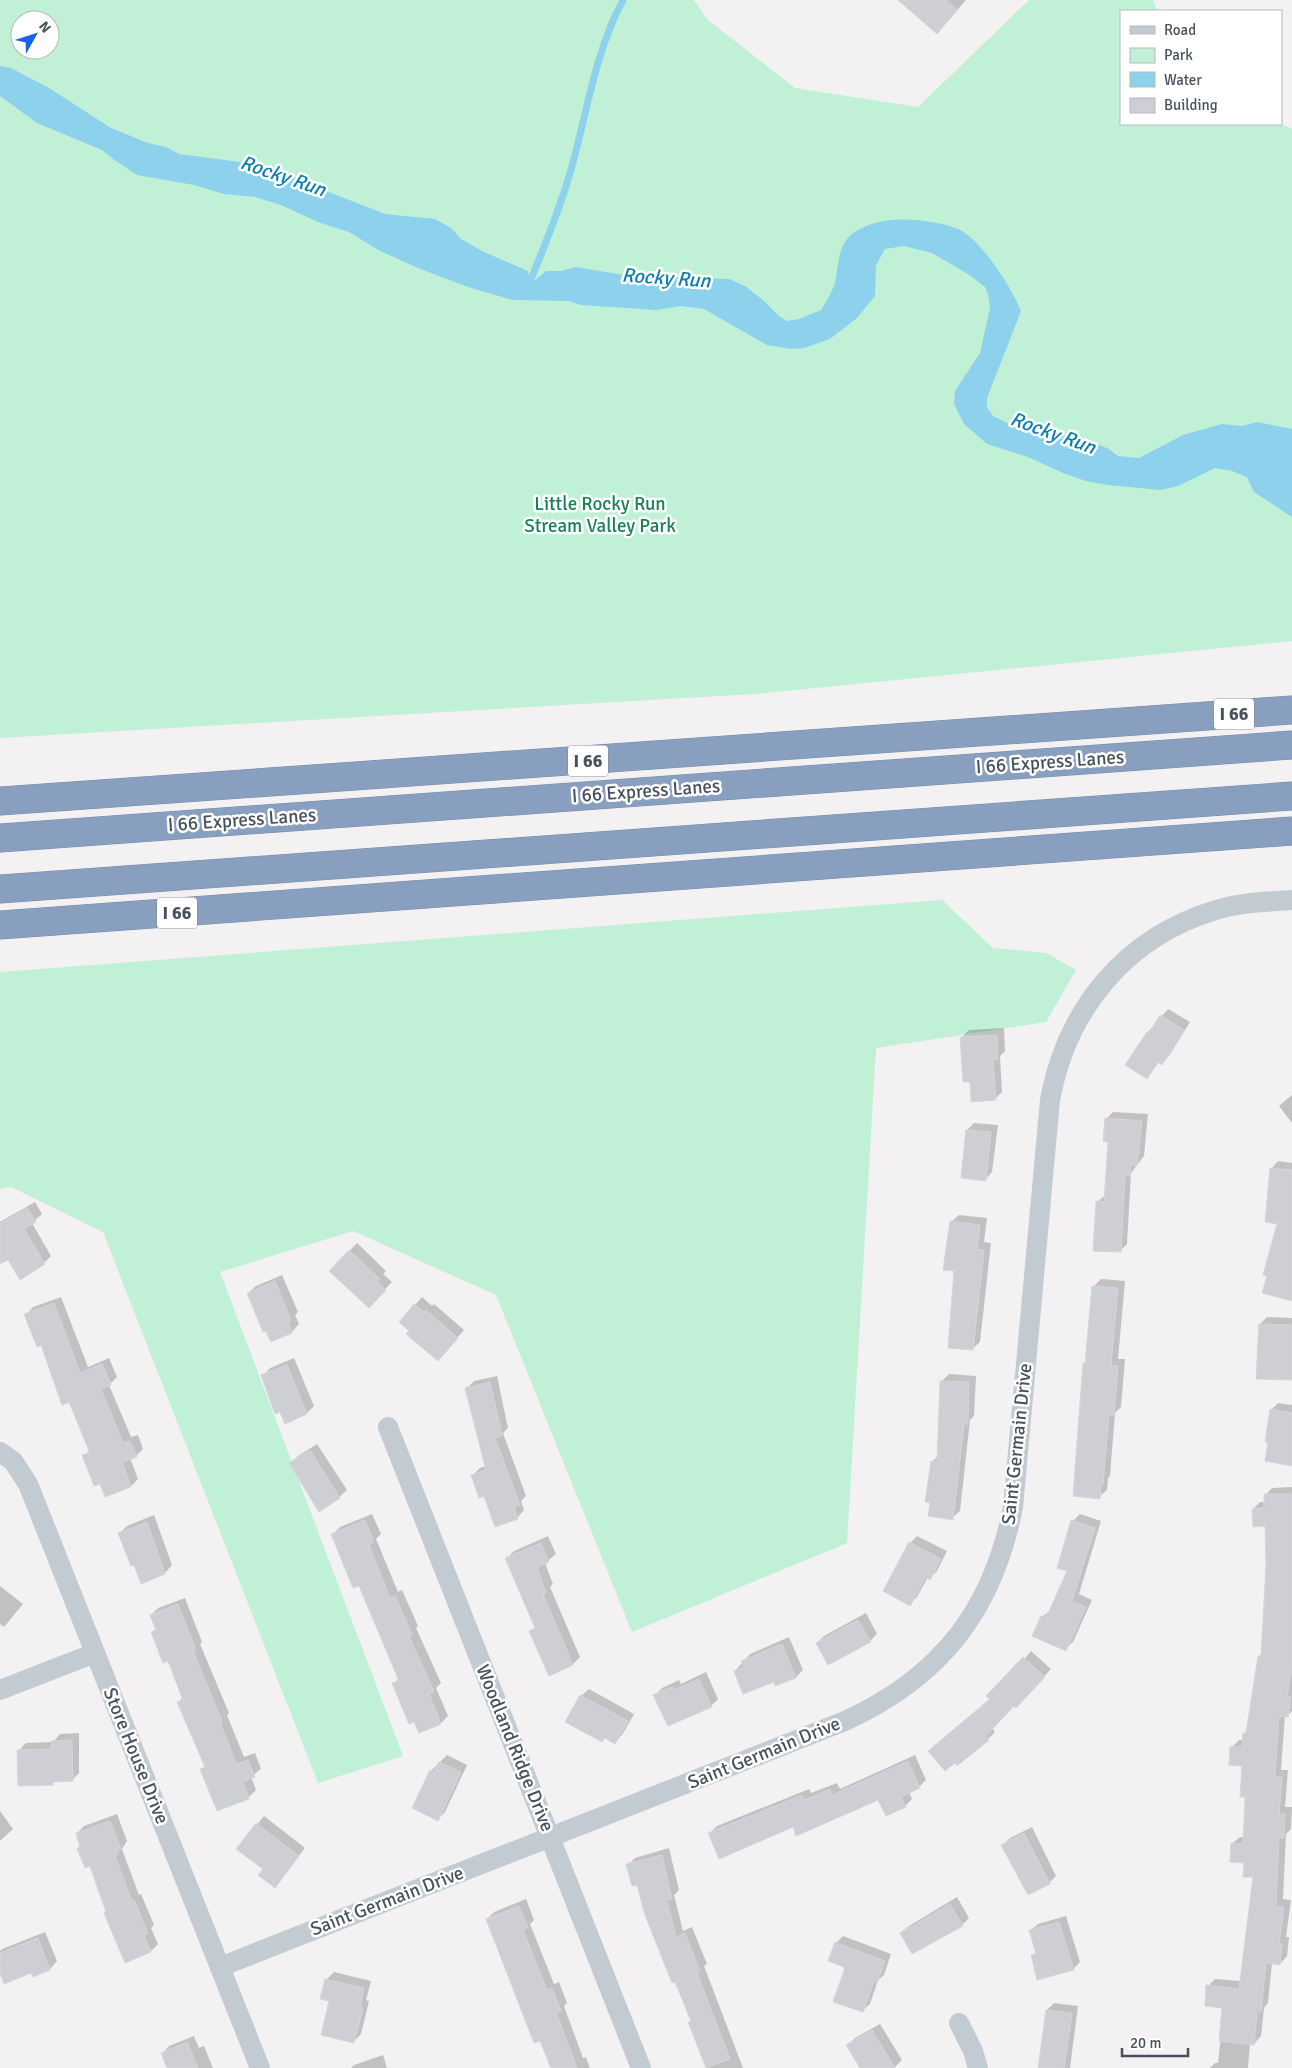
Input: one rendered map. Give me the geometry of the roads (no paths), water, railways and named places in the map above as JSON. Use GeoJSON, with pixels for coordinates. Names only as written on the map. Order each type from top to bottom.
{"type":"FeatureCollection","features":[{"type":"Feature","properties":{"kind":"highway","name":"I 66"},"geometry":{"type":"LineString","coordinates":[[0,801],[1292,710]]}},
{"type":"Feature","properties":{"kind":"highway","name":"I 66 Express Lanes"},"geometry":{"type":"LineString","coordinates":[[0,838],[1292,745]]}},
{"type":"Feature","properties":{"kind":"highway"},"geometry":{"type":"LineString","coordinates":[[0,889],[1292,796]]}},
{"type":"Feature","properties":{"kind":"highway","name":"I 66"},"geometry":{"type":"LineString","coordinates":[[0,925],[1292,831]]}},
{"type":"Feature","properties":{"kind":"street","name":"Saint Germain Drive"},"geometry":{"type":"LineString","coordinates":[[220,1967],[753,1758],[870,1709],[897,1693],[925,1672],[949,1647],[971,1619],[986,1592],[999,1564],[1012,1515],[1050,1100],[1055,1074],[1070,1033],[1090,1000],[1115,970],[1145,944],[1164,931],[1218,909],[1245,903],[1292,900]]}},
{"type":"Feature","properties":{"kind":"street","name":"Woodland Ridge Drive"},"geometry":{"type":"LineString","coordinates":[[388,1428],[641,2068]]}},
{"type":"Feature","properties":{"kind":"street","name":"Store House Drive"},"geometry":{"type":"LineString","coordinates":[[0,1452],[13,1461],[28,1484],[260,2068]]}},
{"type":"Feature","properties":{"kind":"street"},"geometry":{"type":"LineString","coordinates":[[0,1690],[95,1653]]}},
{"type":"Feature","properties":{"kind":"street"},"geometry":{"type":"LineString","coordinates":[[959,2023],[973,2051],[978,2068]]}},
{"type":"Feature","properties":{"kind":"water","name":"Rocky Run"},"geometry":{"type":"Polygon","coordinates":[[[0,66],[11,68],[49,88],[111,128],[148,143],[166,147],[179,154],[255,164],[292,176],[385,214],[435,219],[451,228],[461,239],[484,252],[528,271],[530,284],[546,271],[561,271],[576,267],[624,275],[729,279],[745,286],[787,321],[799,319],[821,310],[835,283],[844,243],[856,231],[868,225],[899,220],[926,221],[953,227],[969,236],[987,255],[1003,278],[1021,311],[987,398],[987,407],[993,416],[1009,424],[1028,426],[1091,442],[1107,448],[1118,456],[1139,458],[1183,435],[1222,424],[1242,426],[1257,422],[1292,429],[1292,517],[1254,492],[1247,477],[1232,471],[1215,468],[1178,486],[1160,490],[1108,485],[1086,481],[1028,457],[987,444],[964,424],[954,404],[955,391],[980,353],[990,308],[988,294],[985,287],[968,274],[932,253],[904,246],[885,249],[876,265],[875,296],[857,318],[830,339],[804,348],[791,349],[767,345],[704,309],[681,306],[657,310],[581,305],[568,301],[513,300],[468,287],[418,268],[380,251],[349,232],[318,222],[281,205],[255,197],[224,194],[194,185],[137,175],[102,150],[37,123],[0,96],[0,66]]]}},
{"type":"Feature","properties":{"kind":"waterway"},"geometry":{"type":"LineString","coordinates":[[529,284],[561,201],[576,151],[598,63],[613,21],[623,0]]}},
{"type":"Feature","properties":{"kind":"park label","name":"Little Rocky Run Stream Valley Park"},"geometry":{"type":"Point","coordinates":[600,515]}}]}
